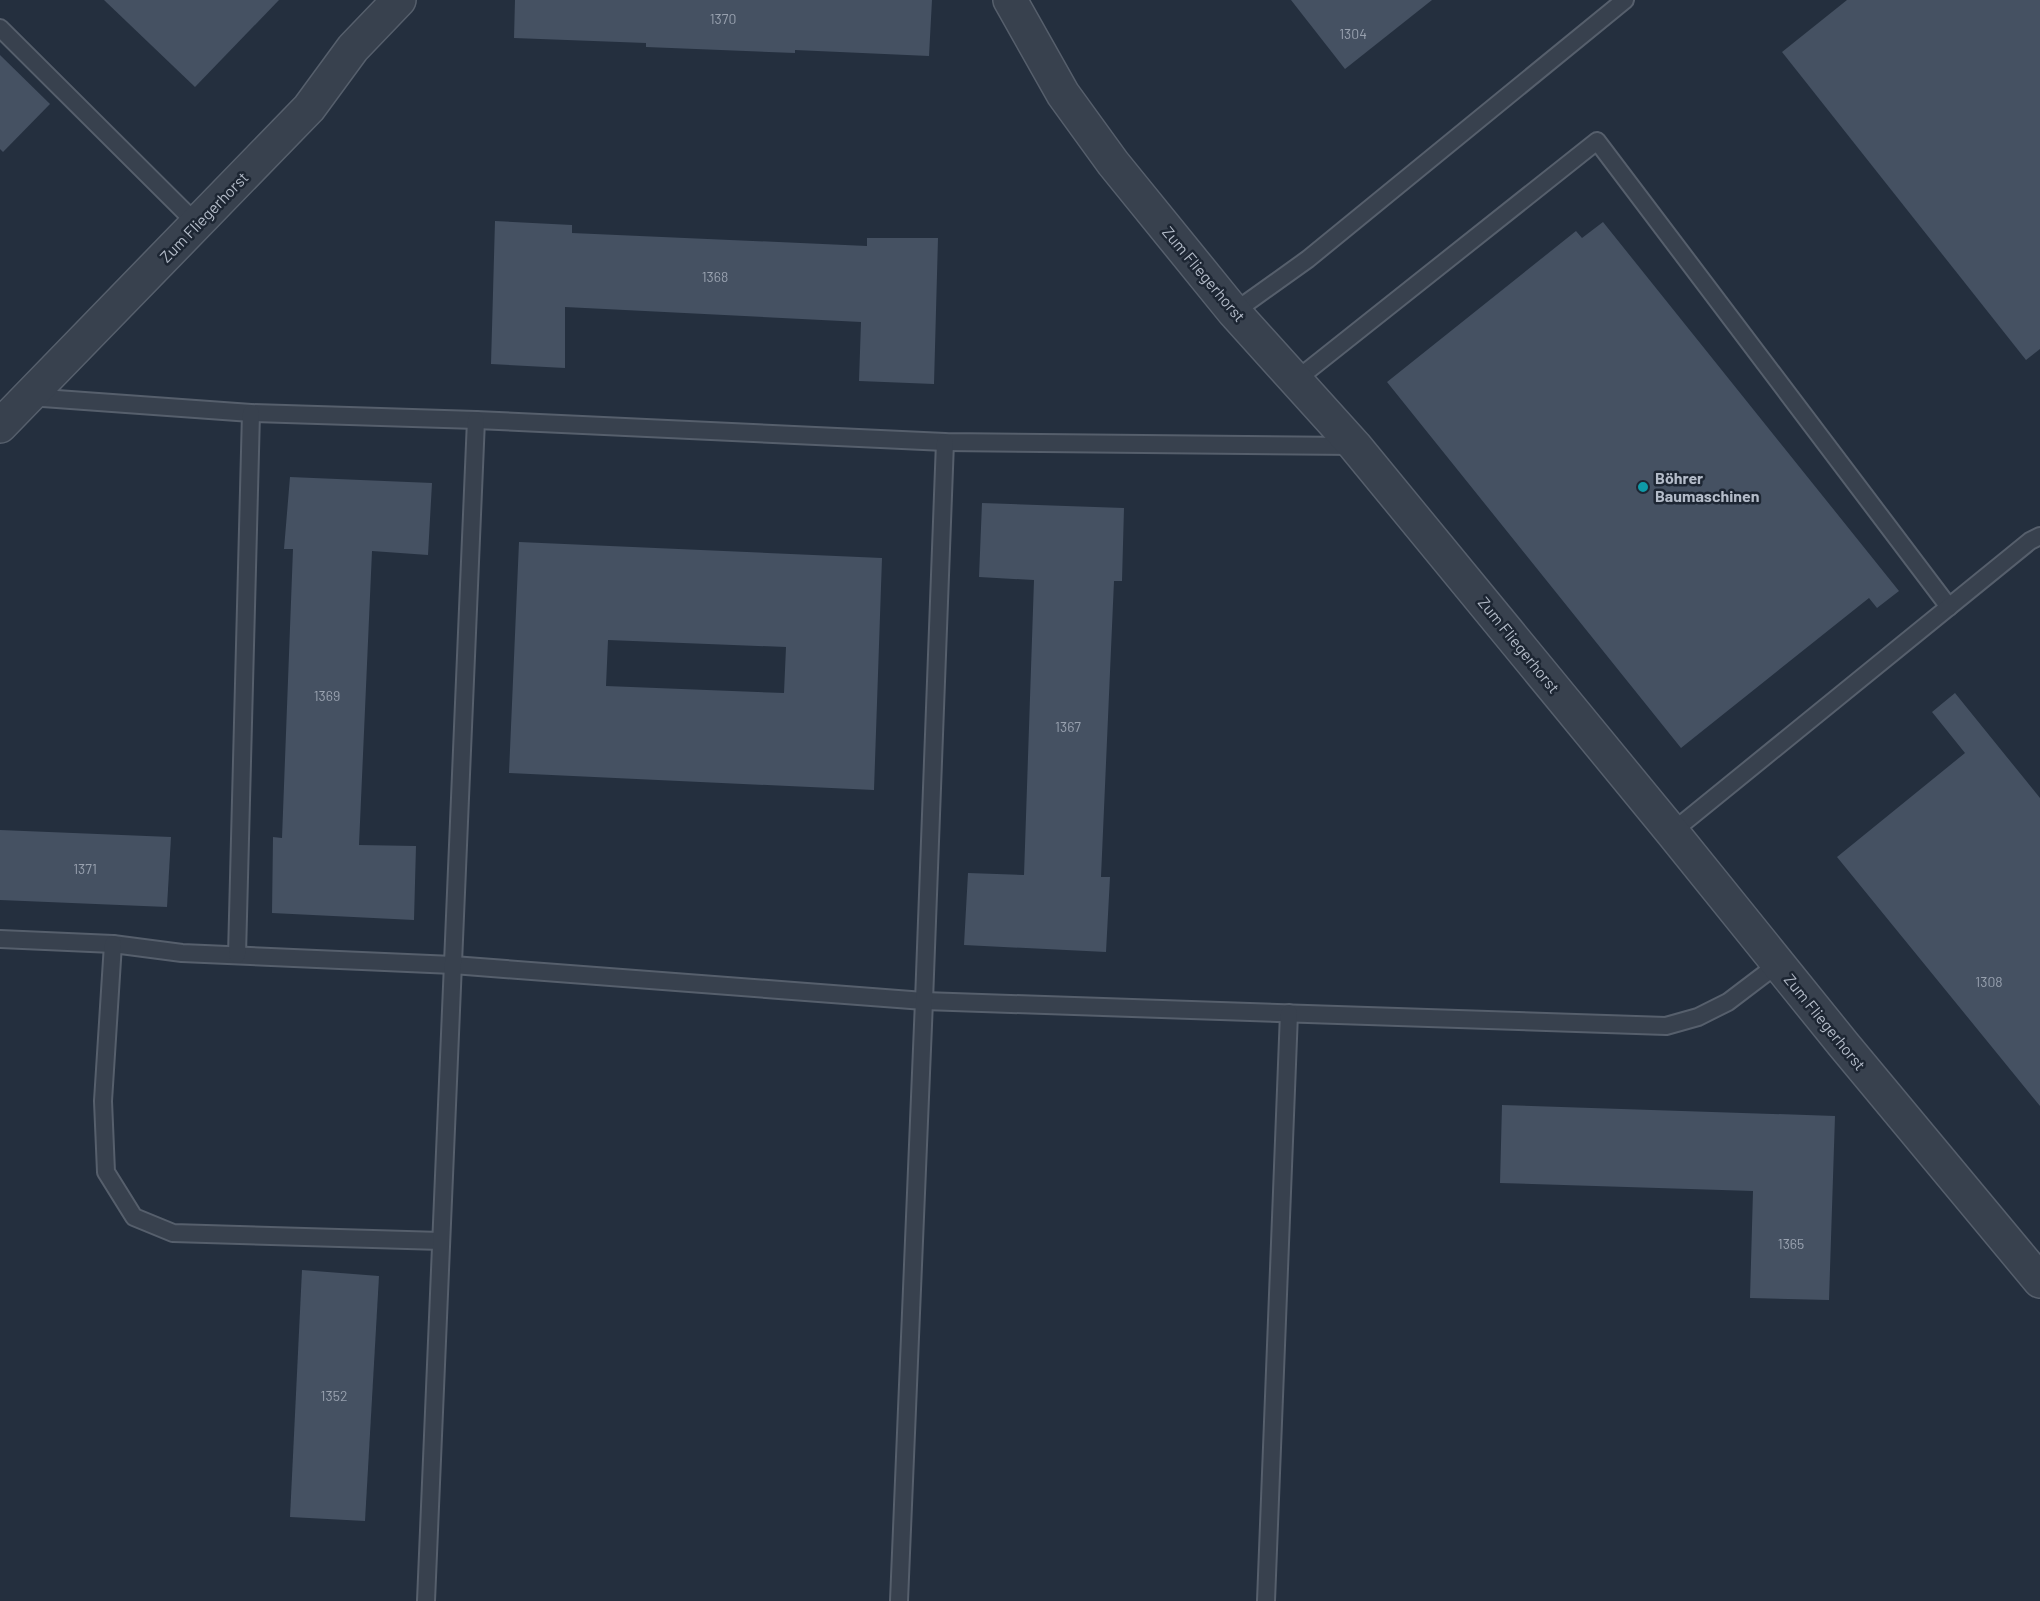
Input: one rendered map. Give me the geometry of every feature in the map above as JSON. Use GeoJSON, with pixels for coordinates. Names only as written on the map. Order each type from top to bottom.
{"type":"FeatureCollection","features":[{"type":"Feature","properties":{"kind":"street","name":"Zum Fliegerhorst"},"geometry":{"type":"LineString","coordinates":[[0,426],[309,108],[353,48],[399,0]]}},
{"type":"Feature","properties":{"kind":"street","name":"Zum Fliegerhorst"},"geometry":{"type":"LineString","coordinates":[[1010,0],[1063,94],[1106,155],[1234,312],[1356,446],[2040,1281]]}},
{"type":"Feature","properties":{"kind":"lane"},"geometry":{"type":"LineString","coordinates":[[1234,312],[1308,259],[1625,0]]}},
{"type":"Feature","properties":{"kind":"lane"},"geometry":{"type":"LineString","coordinates":[[0,28],[197,224]]}},
{"type":"Feature","properties":{"kind":"lane"},"geometry":{"type":"LineString","coordinates":[[1296,380],[1598,141],[1949,607]]}},
{"type":"Feature","properties":{"kind":"lane"},"geometry":{"type":"LineString","coordinates":[[29,397],[251,413],[476,420],[945,442],[1356,446]]}},
{"type":"Feature","properties":{"kind":"lane"},"geometry":{"type":"LineString","coordinates":[[237,955],[251,413]]}},
{"type":"Feature","properties":{"kind":"lane"},"geometry":{"type":"LineString","coordinates":[[426,1601],[476,420]]}},
{"type":"Feature","properties":{"kind":"lane"},"geometry":{"type":"LineString","coordinates":[[899,1601],[945,442]]}},
{"type":"Feature","properties":{"kind":"lane"},"geometry":{"type":"LineString","coordinates":[[1672,832],[2030,541],[2040,537]]}},
{"type":"Feature","properties":{"kind":"lane"},"geometry":{"type":"LineString","coordinates":[[0,939],[113,944],[183,953],[453,965],[924,1001],[1666,1026],[1698,1017],[1728,1002],[1778,964]]}},
{"type":"Feature","properties":{"kind":"lane"},"geometry":{"type":"LineString","coordinates":[[113,944],[104,1101],[106,1172],[134,1216],[173,1233],[441,1241]]}},
{"type":"Feature","properties":{"kind":"lane"},"geometry":{"type":"LineString","coordinates":[[1266,1601],[1289,1013]]}},
{"type":"Feature","properties":{"kind":"building"},"geometry":{"type":"Polygon","coordinates":[[[104,0],[279,0],[195,87],[104,0]]]}},
{"type":"Feature","properties":{"kind":"building"},"geometry":{"type":"Polygon","coordinates":[[[515,0],[932,0],[929,56],[646,47],[646,43],[514,38],[515,0]]]}},
{"type":"Feature","properties":{"kind":"building"},"geometry":{"type":"Polygon","coordinates":[[[1291,0],[1432,0],[1345,69],[1291,0]]]}},
{"type":"Feature","properties":{"kind":"building"},"geometry":{"type":"Polygon","coordinates":[[[1847,0],[2040,0],[2040,349],[2026,360],[1782,52],[1847,0]]]}},
{"type":"Feature","properties":{"kind":"building"},"geometry":{"type":"Polygon","coordinates":[[[0,55],[50,104],[3,152],[0,149],[0,55]]]}},
{"type":"Feature","properties":{"kind":"building"},"geometry":{"type":"Polygon","coordinates":[[[495,221],[572,225],[572,233],[867,246],[867,238],[938,238],[934,384],[859,381],[861,322],[565,307],[565,368],[491,364],[495,221]]]}},
{"type":"Feature","properties":{"kind":"building","name":"Böhrer Baumaschinen"},"geometry":{"type":"Polygon","coordinates":[[[1603,222],[1899,591],[1877,608],[1869,598],[1681,748],[1387,382],[1576,231],[1582,238],[1603,222]]]}},
{"type":"Feature","properties":{"kind":"building"},"geometry":{"type":"Polygon","coordinates":[[[290,477],[432,483],[428,555],[372,551],[359,845],[416,846],[414,920],[272,913],[273,837],[282,838],[293,549],[284,549],[290,477]]]}},
{"type":"Feature","properties":{"kind":"building"},"geometry":{"type":"Polygon","coordinates":[[[982,503],[1124,508],[1122,581],[1114,581],[1101,877],[1110,877],[1106,952],[964,945],[968,873],[1024,875],[1034,580],[979,577],[982,503]]]}},
{"type":"Feature","properties":{"kind":"building"},"geometry":{"type":"Polygon","coordinates":[[[519,542],[882,558],[874,790],[509,773],[519,542]],[[608,640],[606,686],[784,693],[786,647],[608,640]]]}},
{"type":"Feature","properties":{"kind":"building"},"geometry":{"type":"Polygon","coordinates":[[[1955,693],[2040,798],[2040,1106],[1837,857],[1965,753],[1932,712],[1955,693]]]}},
{"type":"Feature","properties":{"kind":"building"},"geometry":{"type":"Polygon","coordinates":[[[0,830],[171,837],[167,907],[0,900],[0,830]]]}},
{"type":"Feature","properties":{"kind":"building"},"geometry":{"type":"Polygon","coordinates":[[[1502,1105],[1835,1116],[1829,1300],[1750,1298],[1753,1191],[1500,1183],[1502,1105]]]}},
{"type":"Feature","properties":{"kind":"building"},"geometry":{"type":"Polygon","coordinates":[[[302,1270],[379,1276],[365,1521],[290,1517],[302,1270]]]}},
{"type":"Feature","properties":{"kind":"place","name":"Böhrer Baumaschinen"},"geometry":{"type":"Point","coordinates":[1643,487]}}]}
